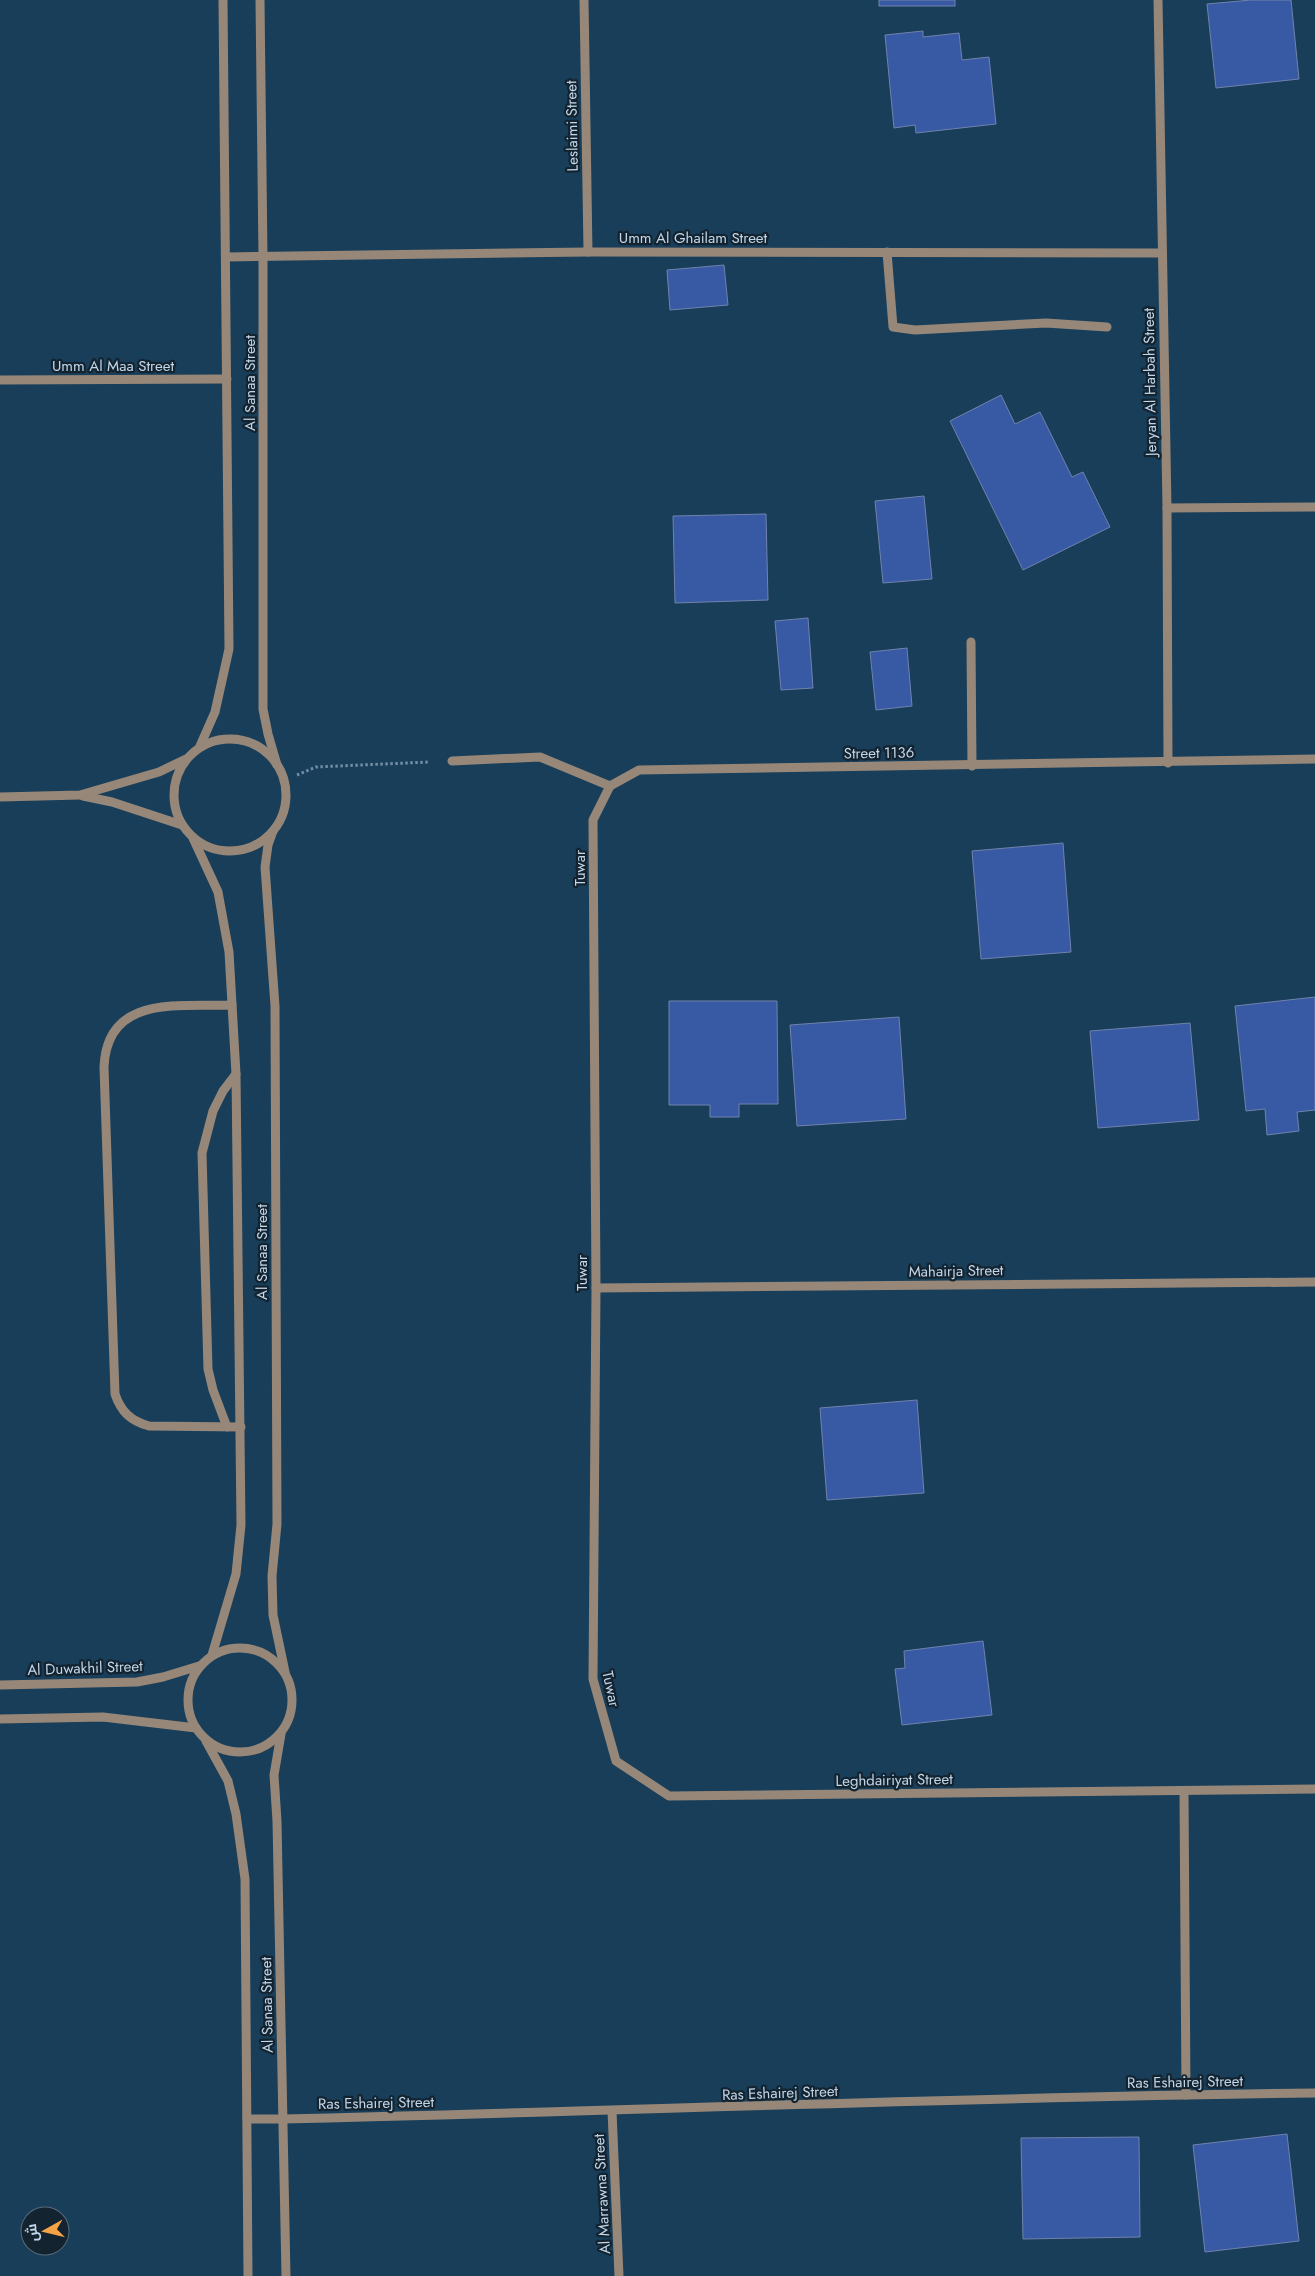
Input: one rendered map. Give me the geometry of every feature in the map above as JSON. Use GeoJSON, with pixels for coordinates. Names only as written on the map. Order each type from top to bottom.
{"type":"FeatureCollection","features":[{"type":"Feature","properties":{"kind":"street","name":"Al Sanaa Street"},"geometry":{"type":"LineString","coordinates":[[200,746],[215,712],[229,648],[223,0]]}},
{"type":"Feature","properties":{"kind":"street","name":"Al Sanaa Street"},"geometry":{"type":"LineString","coordinates":[[260,0],[263,258],[263,709],[277,765]]}},
{"type":"Feature","properties":{"kind":"street","name":"Leslaimi Street"},"geometry":{"type":"LineString","coordinates":[[584,0],[588,252]]}},
{"type":"Feature","properties":{"kind":"street","name":"Jeryan Al Harbah Street"},"geometry":{"type":"LineString","coordinates":[[1158,0],[1167,508],[1168,762]]}},
{"type":"Feature","properties":{"kind":"street","name":"Umm Al Ghailam Street"},"geometry":{"type":"LineString","coordinates":[[226,257],[263,258],[588,252],[1161,253]]}},
{"type":"Feature","properties":{"kind":"street"},"geometry":{"type":"LineString","coordinates":[[887,252],[893,327],[915,330],[1046,323],[1107,327]]}},
{"type":"Feature","properties":{"kind":"street","name":"Umm Al Maa Street"},"geometry":{"type":"LineString","coordinates":[[0,380],[227,380]]}},
{"type":"Feature","properties":{"kind":"street"},"geometry":{"type":"LineString","coordinates":[[1167,508],[1315,507]]}},
{"type":"Feature","properties":{"kind":"street"},"geometry":{"type":"LineString","coordinates":[[971,642],[972,766]]}},
{"type":"Feature","properties":{"kind":"street"},"geometry":{"type":"LineString","coordinates":[[80,796],[159,772],[186,758],[200,746],[216,740],[233,738],[251,742],[266,751],[277,765],[284,781],[286,799],[282,816],[273,831],[260,843],[243,850],[225,851],[208,847],[193,838],[182,825],[175,808],[174,790],[177,774],[186,758]]}},
{"type":"Feature","properties":{"kind":"street"},"geometry":{"type":"LineString","coordinates":[[452,761],[540,757],[610,786]]}},
{"type":"Feature","properties":{"kind":"street","name":"Street 1136"},"geometry":{"type":"LineString","coordinates":[[610,786],[639,770],[1315,759]]}},
{"type":"Feature","properties":{"kind":"street","name":"Tuwar"},"geometry":{"type":"LineString","coordinates":[[610,786],[593,820],[596,1288],[592,1680],[616,1761]]}},
{"type":"Feature","properties":{"kind":"street"},"geometry":{"type":"LineString","coordinates":[[0,797],[80,796],[112,802],[182,825]]}},
{"type":"Feature","properties":{"kind":"street","name":"Al Sanaa Street"},"geometry":{"type":"LineString","coordinates":[[273,831],[268,846],[265,867],[275,1016],[277,1524],[272,1576],[273,1615],[285,1672]]}},
{"type":"Feature","properties":{"kind":"street","name":"Al Sanaa Street"},"geometry":{"type":"LineString","coordinates":[[193,838],[218,892],[229,952],[236,1074],[241,1525],[236,1574],[212,1655]]}},
{"type":"Feature","properties":{"kind":"street"},"geometry":{"type":"LineString","coordinates":[[232,1005],[162,1008],[136,1012],[124,1019],[108,1041],[104,1067],[114,1382],[119,1406],[137,1423],[149,1426],[241,1427]]}},
{"type":"Feature","properties":{"kind":"street"},"geometry":{"type":"LineString","coordinates":[[227,1426],[213,1390],[208,1369],[202,1152],[212,1111],[223,1091],[236,1074]]}},
{"type":"Feature","properties":{"kind":"street","name":"Mahairja Street"},"geometry":{"type":"LineString","coordinates":[[596,1288],[1315,1282]]}},
{"type":"Feature","properties":{"kind":"street"},"geometry":{"type":"LineString","coordinates":[[244,1647],[260,1651],[274,1659],[285,1672],[291,1688],[293,1704],[289,1720],[281,1734],[268,1745],[253,1752],[237,1753],[221,1749],[206,1741],[196,1728],[189,1713],[188,1697],[191,1680],[199,1666],[212,1655],[228,1648],[244,1647]]}},
{"type":"Feature","properties":{"kind":"street","name":"Al Duwakhil Street"},"geometry":{"type":"LineString","coordinates":[[0,1685],[137,1682],[163,1677],[199,1666]]}},
{"type":"Feature","properties":{"kind":"street"},"geometry":{"type":"LineString","coordinates":[[0,1719],[103,1717],[196,1728]]}},
{"type":"Feature","properties":{"kind":"street","name":"Al Sanaa Street"},"geometry":{"type":"LineString","coordinates":[[281,1734],[274,1775],[277,1830],[286,2276]]}},
{"type":"Feature","properties":{"kind":"street","name":"Al Sanaa Street"},"geometry":{"type":"LineString","coordinates":[[206,1741],[228,1782],[236,1814],[245,1879],[248,2276]]}},
{"type":"Feature","properties":{"kind":"street","name":"Leghdairiyat Street"},"geometry":{"type":"LineString","coordinates":[[616,1761],[669,1796],[1315,1789]]}},
{"type":"Feature","properties":{"kind":"street"},"geometry":{"type":"LineString","coordinates":[[1184,1791],[1186,2095]]}},
{"type":"Feature","properties":{"kind":"street","name":"Ras Eshairej Street"},"geometry":{"type":"LineString","coordinates":[[247,2119],[283,2120],[612,2112],[1186,2095],[1315,2094]]}},
{"type":"Feature","properties":{"kind":"street","name":"Al Marrawna Street"},"geometry":{"type":"LineString","coordinates":[[612,2112],[619,2276]]}},
{"type":"Feature","properties":{"kind":"path"},"geometry":{"type":"LineString","coordinates":[[284,781],[316,767],[452,761]]}},
{"type":"Feature","properties":{"kind":"building"},"geometry":{"type":"Polygon","coordinates":[[[879,0],[955,0],[955,6],[879,6],[879,0]]]}},
{"type":"Feature","properties":{"kind":"building"},"geometry":{"type":"Polygon","coordinates":[[[1251,0],[1291,0],[1299,79],[1216,88],[1207,4],[1251,0]]]}},
{"type":"Feature","properties":{"kind":"building"},"geometry":{"type":"Polygon","coordinates":[[[923,31],[923,37],[959,33],[962,60],[989,57],[996,124],[916,133],[915,125],[894,128],[885,35],[923,31]]]}},
{"type":"Feature","properties":{"kind":"building"},"geometry":{"type":"Polygon","coordinates":[[[724,265],[728,305],[670,310],[667,270],[724,265]]]}},
{"type":"Feature","properties":{"kind":"building"},"geometry":{"type":"Polygon","coordinates":[[[1001,395],[1015,424],[1040,412],[1072,477],[1083,472],[1110,527],[1023,570],[950,421],[1001,395]]]}},
{"type":"Feature","properties":{"kind":"building"},"geometry":{"type":"Polygon","coordinates":[[[924,496],[932,579],[883,583],[875,501],[924,496]]]}},
{"type":"Feature","properties":{"kind":"building"},"geometry":{"type":"Polygon","coordinates":[[[766,514],[768,600],[675,603],[673,516],[766,514]]]}},
{"type":"Feature","properties":{"kind":"building"},"geometry":{"type":"Polygon","coordinates":[[[808,618],[813,688],[781,690],[775,621],[808,618]]]}},
{"type":"Feature","properties":{"kind":"building"},"geometry":{"type":"Polygon","coordinates":[[[907,648],[912,706],[876,710],[870,652],[907,648]]]}},
{"type":"Feature","properties":{"kind":"building"},"geometry":{"type":"Polygon","coordinates":[[[1063,843],[1071,952],[981,959],[972,851],[1063,843]]]}},
{"type":"Feature","properties":{"kind":"building"},"geometry":{"type":"Polygon","coordinates":[[[1315,997],[1315,1110],[1297,1112],[1299,1131],[1267,1135],[1265,1109],[1246,1111],[1235,1006],[1315,997]]]}},
{"type":"Feature","properties":{"kind":"building"},"geometry":{"type":"Polygon","coordinates":[[[669,1001],[777,1001],[778,1104],[739,1104],[739,1117],[710,1117],[710,1105],[669,1105],[669,1001]]]}},
{"type":"Feature","properties":{"kind":"building"},"geometry":{"type":"Polygon","coordinates":[[[899,1017],[906,1119],[797,1126],[790,1025],[899,1017]]]}},
{"type":"Feature","properties":{"kind":"building"},"geometry":{"type":"Polygon","coordinates":[[[1190,1023],[1199,1120],[1098,1128],[1090,1031],[1190,1023]]]}},
{"type":"Feature","properties":{"kind":"building"},"geometry":{"type":"Polygon","coordinates":[[[917,1400],[924,1493],[827,1500],[820,1408],[917,1400]]]}},
{"type":"Feature","properties":{"kind":"building"},"geometry":{"type":"Polygon","coordinates":[[[983,1641],[992,1715],[902,1725],[895,1669],[905,1668],[904,1651],[983,1641]]]}},
{"type":"Feature","properties":{"kind":"building"},"geometry":{"type":"Polygon","coordinates":[[[1287,2134],[1299,2241],[1205,2252],[1193,2145],[1287,2134]]]}},
{"type":"Feature","properties":{"kind":"building"},"geometry":{"type":"Polygon","coordinates":[[[1139,2137],[1140,2237],[1023,2239],[1021,2138],[1139,2137]]]}}]}
